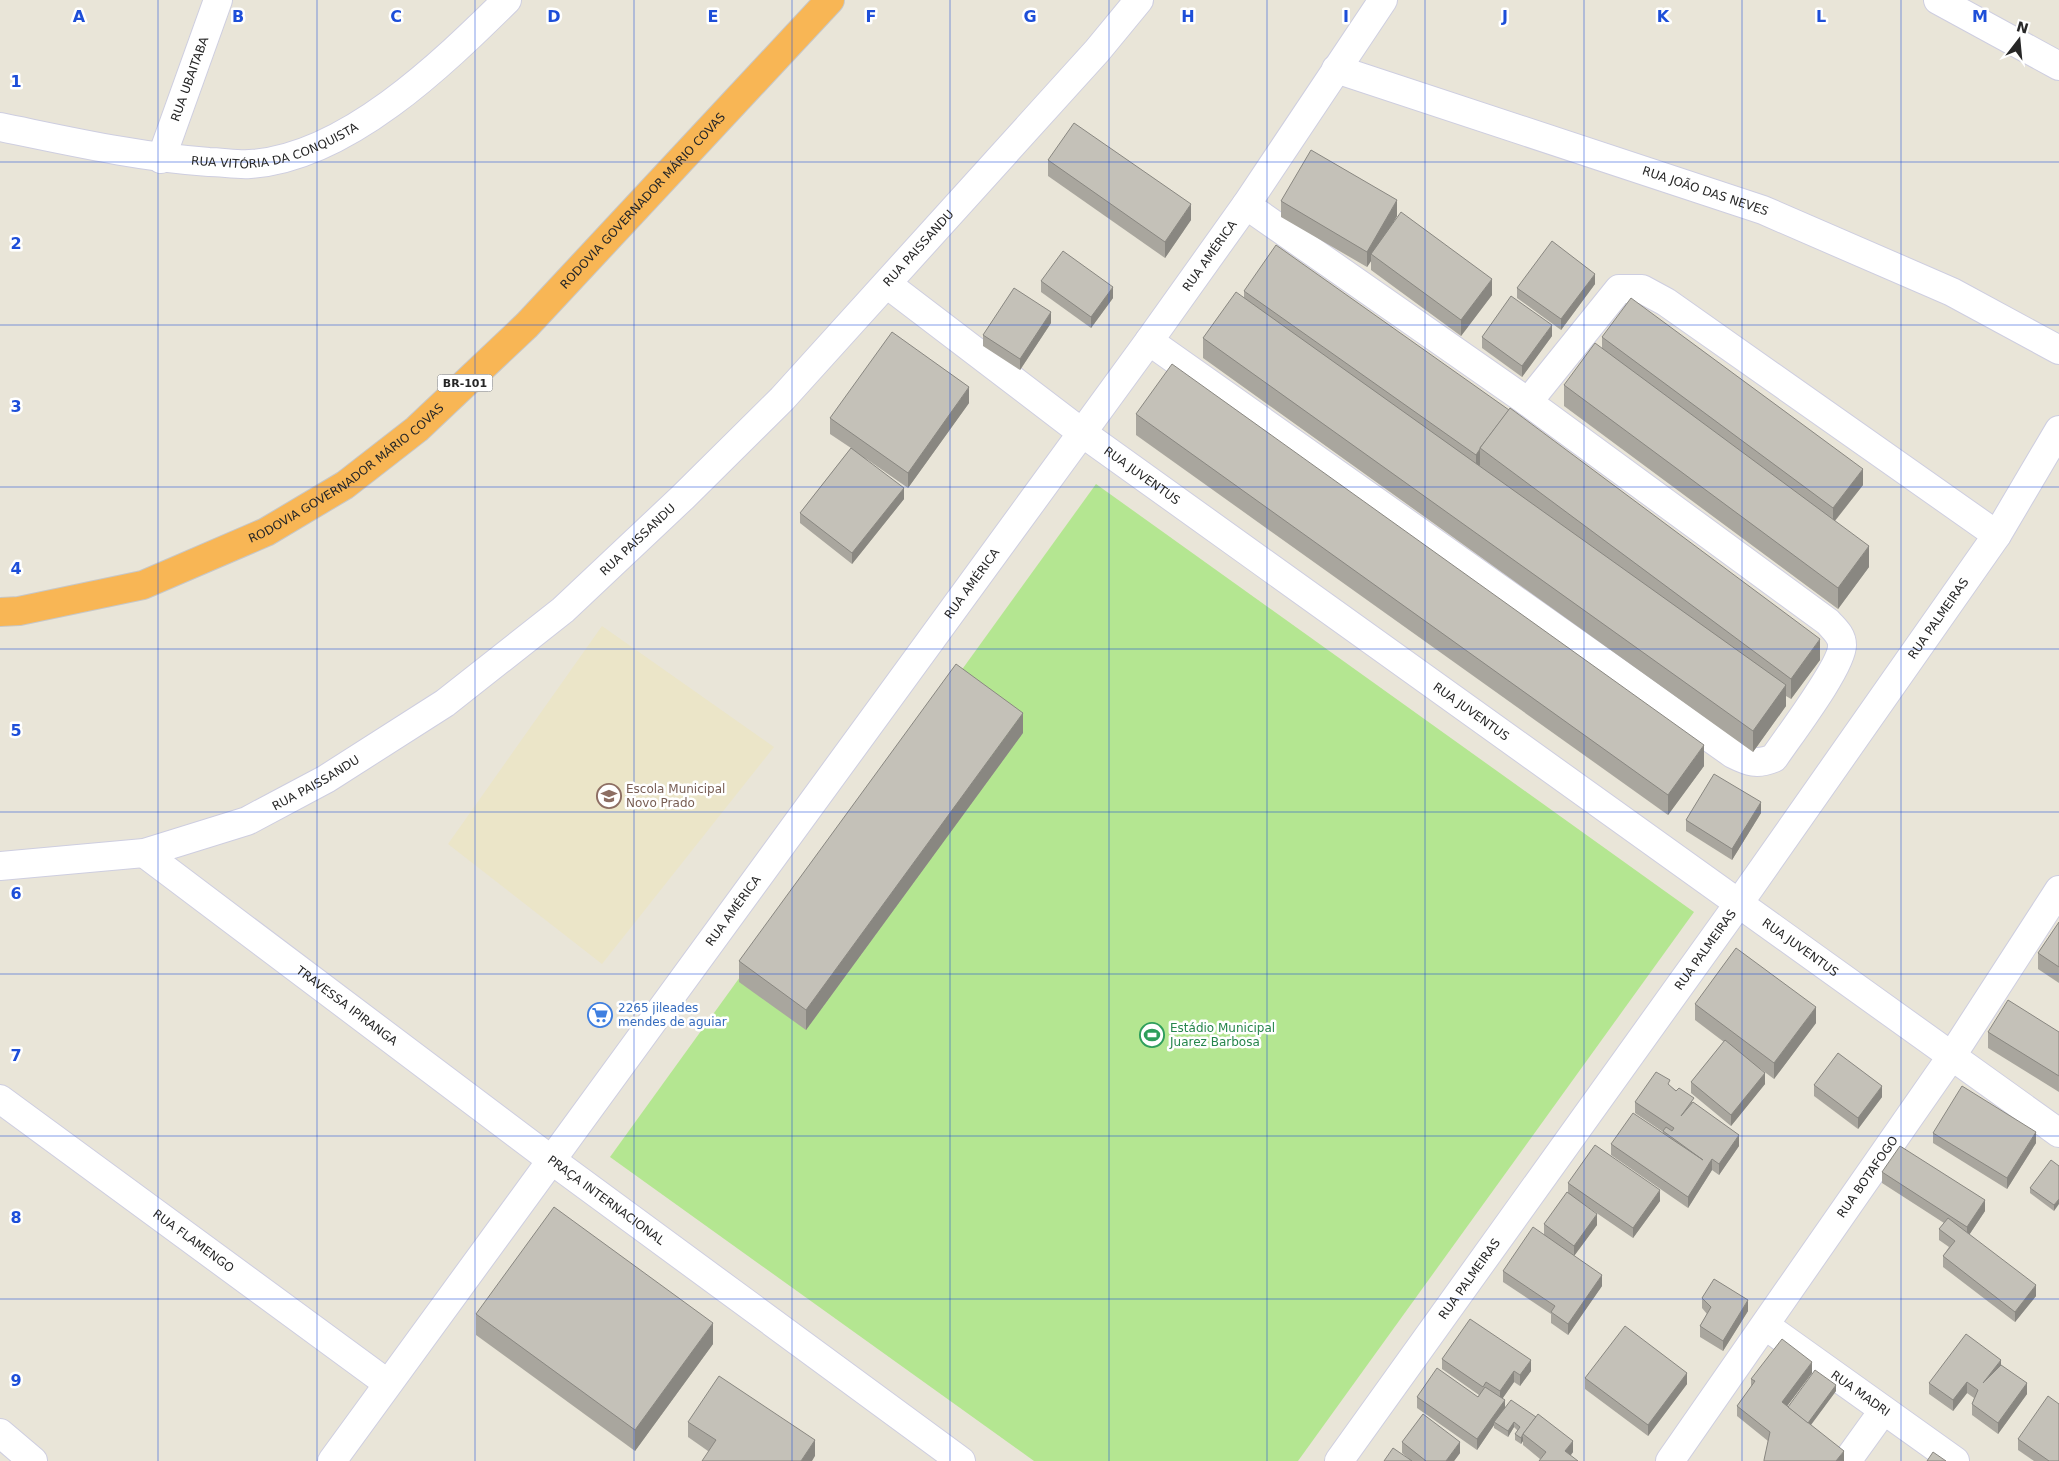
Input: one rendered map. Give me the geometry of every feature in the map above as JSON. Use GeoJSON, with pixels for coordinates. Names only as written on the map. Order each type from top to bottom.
{"type":"FeatureCollection","features":[{"type":"Feature","properties":{"kind":"highway","name":"RODOVIA GOVERNADOR MÁRIO COVAS"},"geometry":{"type":"LineString","coordinates":[[0,612],[19,611],[143,585],[266,532],[346,485],[417,429],[527,325],[830,0]]}},
{"type":"Feature","properties":{"kind":"street","name":"RUA UBAITABA"},"geometry":{"type":"LineString","coordinates":[[161,159],[218,0]]}},
{"type":"Feature","properties":{"kind":"street","name":"RUA VITÓRIA DA CONQUISTA"},"geometry":{"type":"LineString","coordinates":[[0,127],[161,159],[251,164],[308,152],[374,116],[455,51],[506,0]]}},
{"type":"Feature","properties":{"kind":"street","name":"RUA PAISSANDU"},"geometry":{"type":"LineString","coordinates":[[0,866],[88,860],[144,852],[247,821],[326,779],[445,703],[563,610],[676,504],[782,399],[1097,51],[1139,0]]}},
{"type":"Feature","properties":{"kind":"street","name":"RUA AMÉRICA"},"geometry":{"type":"LineString","coordinates":[[550,1159],[1149,340],[1246,205],[1383,0]]}},
{"type":"Feature","properties":{"kind":"street"},"geometry":{"type":"LineString","coordinates":[[1938,0],[2059,66]]}},
{"type":"Feature","properties":{"kind":"street","name":"RUA JOÃO DAS NEVES"},"geometry":{"type":"LineString","coordinates":[[1336,69],[1763,210],[1952,292],[2059,350]]}},
{"type":"Feature","properties":{"kind":"street"},"geometry":{"type":"LineString","coordinates":[[1149,340],[1733,754],[1750,763],[1762,763],[1774,758],[1836,664],[1842,645],[1839,633],[1820,616],[1528,402],[1246,205]]}},
{"type":"Feature","properties":{"kind":"street","name":"RUA JUVENTUS"},"geometry":{"type":"LineString","coordinates":[[887,284],[1081,432],[2059,1133]]}},
{"type":"Feature","properties":{"kind":"street"},"geometry":{"type":"LineString","coordinates":[[1528,402],[1619,290],[1642,289],[1666,302],[1996,535]]}},
{"type":"Feature","properties":{"kind":"street","name":"RUA PALMEIRAS"},"geometry":{"type":"LineString","coordinates":[[1339,1461],[1739,903],[1996,535],[2059,430]]}},
{"type":"Feature","properties":{"kind":"street","name":"TRAVESSA IPIRANGA"},"geometry":{"type":"LineString","coordinates":[[144,852],[550,1159]]}},
{"type":"Feature","properties":{"kind":"street","name":"RUA BOTAFOGO"},"geometry":{"type":"LineString","coordinates":[[1670,1461],[1766,1326],[1951,1057],[2059,890]]}},
{"type":"Feature","properties":{"kind":"street","name":"RUA FLAMENGO"},"geometry":{"type":"LineString","coordinates":[[0,1099],[387,1383]]}},
{"type":"Feature","properties":{"kind":"street","name":"PRAÇA INTERNACIONAL"},"geometry":{"type":"LineString","coordinates":[[332,1461],[550,1159],[962,1461]]}},
{"type":"Feature","properties":{"kind":"street","name":"RUA MADRI"},"geometry":{"type":"LineString","coordinates":[[1766,1326],[1955,1461]]}},
{"type":"Feature","properties":{"kind":"street"},"geometry":{"type":"LineString","coordinates":[[1847,1461],[1883,1411]]}},
{"type":"Feature","properties":{"kind":"street"},"geometry":{"type":"LineString","coordinates":[[0,1433],[33,1461]]}},
{"type":"Feature","properties":{"kind":"shaded area","name":"Escola Municipal Novo Prado"},"geometry":{"type":"Polygon","coordinates":[[[602,626],[774,747],[602,964],[448,844],[602,626]]]}},
{"type":"Feature","properties":{"kind":"green space","name":"Estádio Municipal Juarez Barbosa"},"geometry":{"type":"Polygon","coordinates":[[[1096,484],[1694,912],[1298,1461],[1034,1461],[610,1157],[1096,484]]]}},
{"type":"Feature","properties":{"kind":"building"},"geometry":{"type":"Polygon","coordinates":[[[1074,123],[1191,204],[1165,242],[1048,160],[1074,123]]]}},
{"type":"Feature","properties":{"kind":"building"},"geometry":{"type":"Polygon","coordinates":[[[1311,150],[1397,200],[1367,252],[1281,201],[1311,150]]]}},
{"type":"Feature","properties":{"kind":"building"},"geometry":{"type":"Polygon","coordinates":[[[1401,212],[1492,279],[1461,320],[1371,254],[1401,212]]]}},
{"type":"Feature","properties":{"kind":"building"},"geometry":{"type":"Polygon","coordinates":[[[1552,241],[1595,274],[1561,319],[1517,288],[1552,241]]]}},
{"type":"Feature","properties":{"kind":"building"},"geometry":{"type":"Polygon","coordinates":[[[1276,245],[1509,410],[1476,455],[1244,291],[1276,245]]]}},
{"type":"Feature","properties":{"kind":"building"},"geometry":{"type":"Polygon","coordinates":[[[1063,251],[1113,287],[1091,317],[1041,281],[1063,251]]]}},
{"type":"Feature","properties":{"kind":"building"},"geometry":{"type":"Polygon","coordinates":[[[1014,288],[1051,312],[1020,359],[983,335],[1014,288]]]}},
{"type":"Feature","properties":{"kind":"building"},"geometry":{"type":"Polygon","coordinates":[[[1236,292],[1786,685],[1753,731],[1203,338],[1236,292]]]}},
{"type":"Feature","properties":{"kind":"building"},"geometry":{"type":"Polygon","coordinates":[[[1511,296],[1552,325],[1522,366],[1482,337],[1511,296]]]}},
{"type":"Feature","properties":{"kind":"building"},"geometry":{"type":"Polygon","coordinates":[[[1631,298],[1863,469],[1833,508],[1602,337],[1631,298]]]}},
{"type":"Feature","properties":{"kind":"building"},"geometry":{"type":"Polygon","coordinates":[[[892,332],[969,387],[908,473],[830,418],[892,332]]]}},
{"type":"Feature","properties":{"kind":"building"},"geometry":{"type":"Polygon","coordinates":[[[1595,343],[1869,546],[1838,588],[1564,385],[1595,343]]]}},
{"type":"Feature","properties":{"kind":"building"},"geometry":{"type":"Polygon","coordinates":[[[1172,364],[1704,745],[1668,795],[1136,414],[1172,364]]]}},
{"type":"Feature","properties":{"kind":"building"},"geometry":{"type":"Polygon","coordinates":[[[1510,408],[1820,639],[1791,679],[1480,448],[1510,408]]]}},
{"type":"Feature","properties":{"kind":"building"},"geometry":{"type":"Polygon","coordinates":[[[851,448],[904,488],[852,553],[800,513],[851,448]]]}},
{"type":"Feature","properties":{"kind":"building"},"geometry":{"type":"Polygon","coordinates":[[[956,664],[1023,713],[806,1010],[739,961],[956,664]]]}},
{"type":"Feature","properties":{"kind":"building"},"geometry":{"type":"Polygon","coordinates":[[[1714,774],[1761,802],[1732,849],[1686,820],[1714,774]]]}},
{"type":"Feature","properties":{"kind":"building"},"geometry":{"type":"Polygon","coordinates":[[[2059,922],[2059,967],[2038,953],[2059,922]]]}},
{"type":"Feature","properties":{"kind":"building"},"geometry":{"type":"Polygon","coordinates":[[[1736,948],[1816,1007],[1774,1063],[1695,1004],[1736,948]]]}},
{"type":"Feature","properties":{"kind":"building"},"geometry":{"type":"Polygon","coordinates":[[[2008,1000],[2059,1032],[2059,1076],[1988,1032],[2008,1000]]]}},
{"type":"Feature","properties":{"kind":"building"},"geometry":{"type":"Polygon","coordinates":[[[1725,1040],[1765,1073],[1731,1115],[1691,1082],[1725,1040]]]}},
{"type":"Feature","properties":{"kind":"building"},"geometry":{"type":"Polygon","coordinates":[[[1838,1053],[1882,1086],[1858,1118],[1814,1085],[1838,1053]]]}},
{"type":"Feature","properties":{"kind":"building"},"geometry":{"type":"Polygon","coordinates":[[[1656,1072],[1670,1080],[1668,1084],[1676,1091],[1679,1088],[1694,1098],[1681,1116],[1693,1102],[1739,1135],[1719,1164],[1712,1159],[1688,1197],[1611,1144],[1633,1113],[1703,1160],[1663,1131],[1666,1127],[1672,1131],[1674,1128],[1635,1102],[1656,1072]]]}},
{"type":"Feature","properties":{"kind":"building"},"geometry":{"type":"Polygon","coordinates":[[[1962,1086],[2036,1132],[2007,1178],[1933,1133],[1962,1086]]]}},
{"type":"Feature","properties":{"kind":"building"},"geometry":{"type":"Polygon","coordinates":[[[1595,1145],[1660,1190],[1633,1228],[1568,1183],[1595,1145]]]}},
{"type":"Feature","properties":{"kind":"building"},"geometry":{"type":"Polygon","coordinates":[[[1900,1146],[1985,1200],[1967,1227],[1882,1172],[1900,1146]]]}},
{"type":"Feature","properties":{"kind":"building"},"geometry":{"type":"Polygon","coordinates":[[[2051,1160],[2059,1166],[2059,1199],[2054,1205],[2030,1188],[2051,1160]]]}},
{"type":"Feature","properties":{"kind":"building"},"geometry":{"type":"Polygon","coordinates":[[[1567,1192],[1597,1214],[1574,1246],[1544,1224],[1567,1192]]]}},
{"type":"Feature","properties":{"kind":"building"},"geometry":{"type":"Polygon","coordinates":[[[554,1207],[713,1323],[635,1430],[476,1314],[554,1207]]]}},
{"type":"Feature","properties":{"kind":"building"},"geometry":{"type":"Polygon","coordinates":[[[1948,1218],[2036,1285],[2015,1312],[1943,1256],[1955,1241],[1939,1229],[1948,1218]]]}},
{"type":"Feature","properties":{"kind":"building"},"geometry":{"type":"Polygon","coordinates":[[[1533,1227],[1602,1275],[1568,1324],[1551,1312],[1555,1306],[1503,1271],[1533,1227]]]}},
{"type":"Feature","properties":{"kind":"building"},"geometry":{"type":"Polygon","coordinates":[[[1714,1279],[1748,1300],[1723,1341],[1700,1326],[1711,1307],[1702,1298],[1714,1279]]]}},
{"type":"Feature","properties":{"kind":"building"},"geometry":{"type":"Polygon","coordinates":[[[1470,1319],[1531,1360],[1520,1375],[1514,1371],[1500,1391],[1486,1382],[1483,1387],[1442,1359],[1470,1319]]]}},
{"type":"Feature","properties":{"kind":"building"},"geometry":{"type":"Polygon","coordinates":[[[1625,1326],[1687,1373],[1648,1425],[1585,1378],[1625,1326]]]}},
{"type":"Feature","properties":{"kind":"building"},"geometry":{"type":"Polygon","coordinates":[[[1966,1334],[2001,1360],[1983,1383],[2001,1365],[2027,1383],[1998,1423],[1972,1404],[1978,1390],[1967,1382],[1953,1400],[1929,1383],[1966,1334]]]}},
{"type":"Feature","properties":{"kind":"building"},"geometry":{"type":"Polygon","coordinates":[[[1782,1339],[1812,1362],[1782,1402],[1844,1451],[1836,1461],[1764,1461],[1770,1432],[1737,1406],[1755,1381],[1751,1379],[1782,1339]]]}},
{"type":"Feature","properties":{"kind":"building"},"geometry":{"type":"Polygon","coordinates":[[[1437,1368],[1478,1397],[1485,1387],[1505,1400],[1477,1439],[1417,1397],[1437,1368]]]}},
{"type":"Feature","properties":{"kind":"building"},"geometry":{"type":"Polygon","coordinates":[[[1815,1370],[1836,1385],[1808,1423],[1788,1407],[1815,1370]]]}},
{"type":"Feature","properties":{"kind":"building"},"geometry":{"type":"Polygon","coordinates":[[[719,1376],[815,1440],[801,1461],[702,1461],[716,1440],[688,1422],[719,1376]]]}},
{"type":"Feature","properties":{"kind":"building"},"geometry":{"type":"Polygon","coordinates":[[[2048,1396],[2059,1404],[2059,1461],[2049,1461],[2018,1439],[2048,1396]]]}},
{"type":"Feature","properties":{"kind":"building"},"geometry":{"type":"Polygon","coordinates":[[[1511,1400],[1536,1417],[1521,1438],[1515,1434],[1520,1427],[1514,1422],[1508,1431],[1494,1422],[1511,1400]]]}},
{"type":"Feature","properties":{"kind":"building"},"geometry":{"type":"Polygon","coordinates":[[[1423,1414],[1460,1442],[1446,1461],[1426,1461],[1402,1442],[1423,1414]]]}},
{"type":"Feature","properties":{"kind":"building"},"geometry":{"type":"Polygon","coordinates":[[[1538,1414],[1573,1441],[1565,1451],[1578,1461],[1539,1461],[1546,1452],[1523,1434],[1538,1414]]]}},
{"type":"Feature","properties":{"kind":"building"},"geometry":{"type":"Polygon","coordinates":[[[1393,1448],[1412,1461],[1384,1461],[1393,1448]]]}},
{"type":"Feature","properties":{"kind":"building"},"geometry":{"type":"Polygon","coordinates":[[[1933,1452],[1946,1461],[1927,1461],[1933,1452]]]}},
{"type":"Feature","properties":{"kind":"place","name":"Escola Municipal Novo Prado"},"geometry":{"type":"Point","coordinates":[609,796]}},
{"type":"Feature","properties":{"kind":"place","name":"2265 jileades mendes de aguiar"},"geometry":{"type":"Point","coordinates":[600,1015]}},
{"type":"Feature","properties":{"kind":"place","name":"Estádio Municipal Juarez Barbosa"},"geometry":{"type":"Point","coordinates":[1152,1035]}}]}
